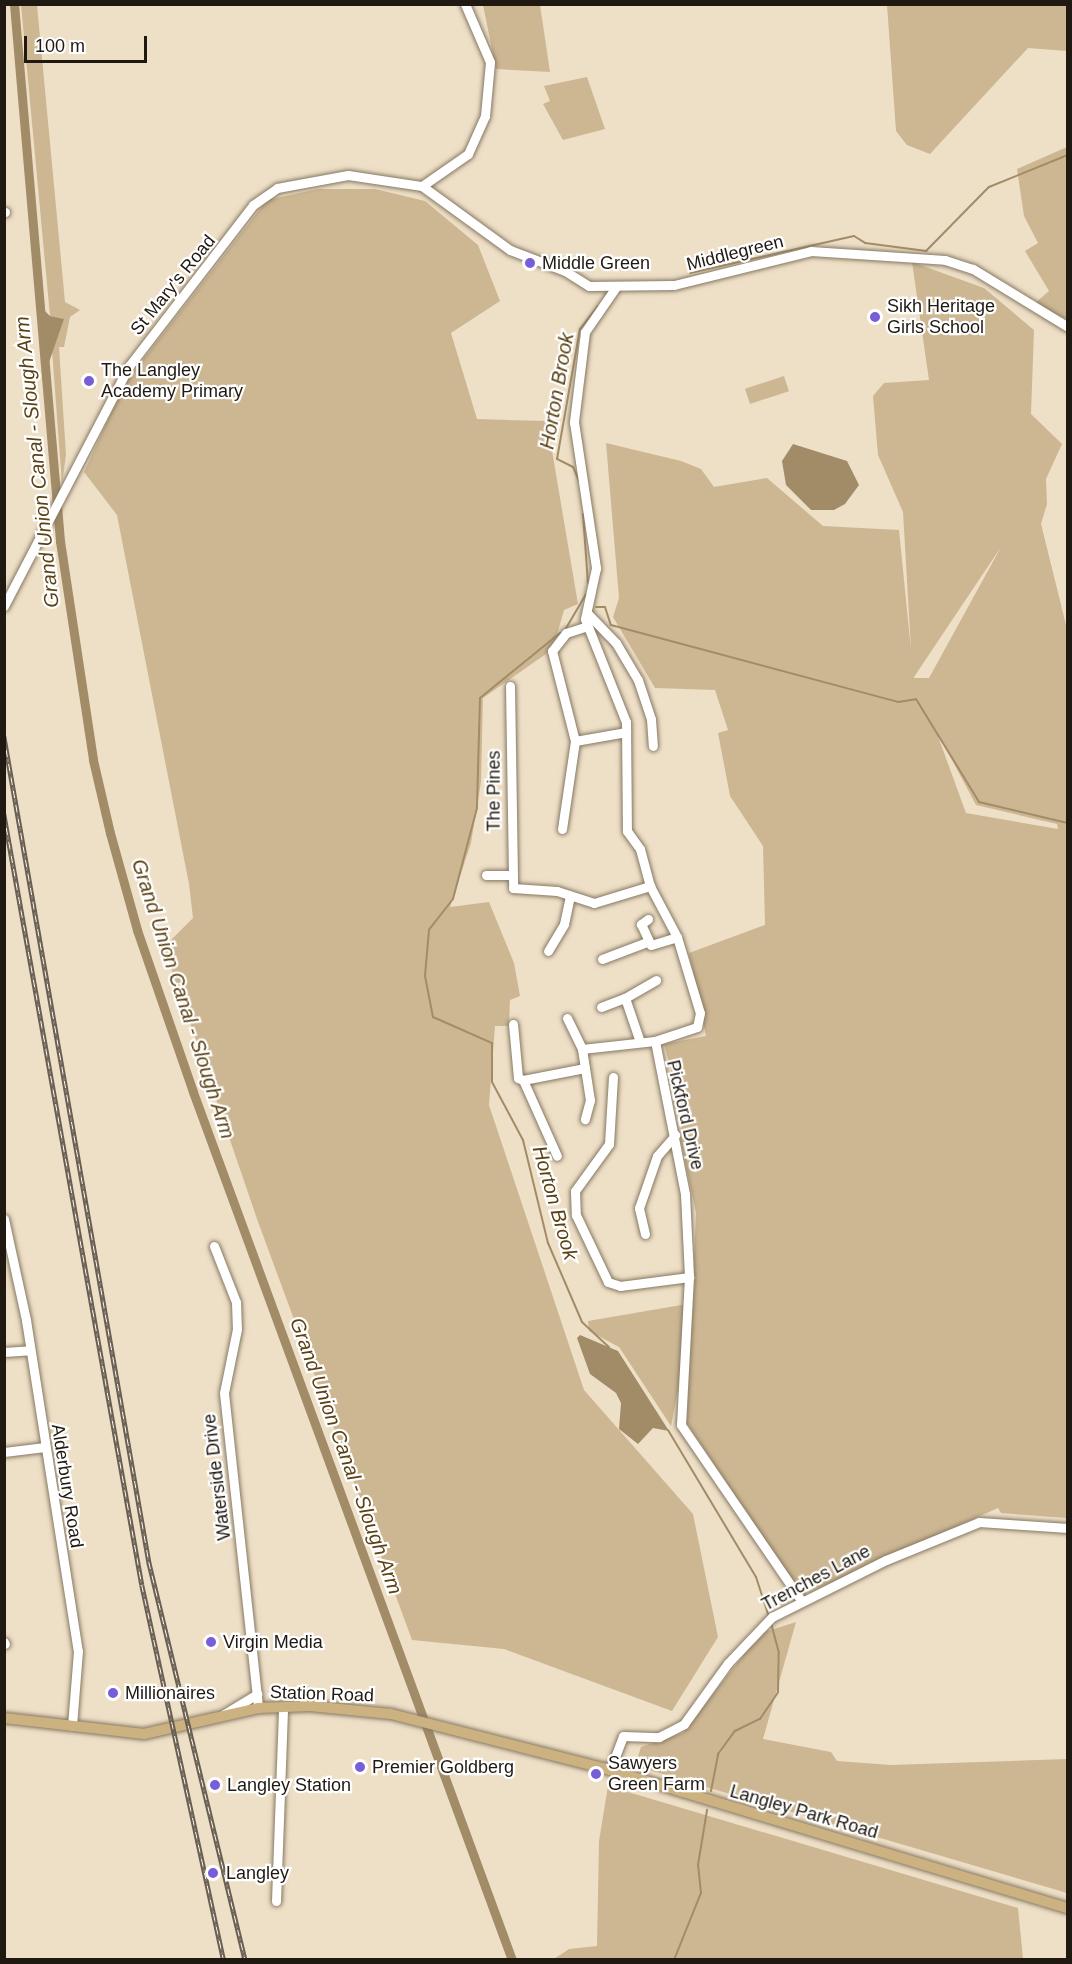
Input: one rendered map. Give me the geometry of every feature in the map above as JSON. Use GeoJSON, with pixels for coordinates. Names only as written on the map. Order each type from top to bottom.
{"type":"FeatureCollection","features":[{"type":"Feature","properties":{"kind":"main road","name":"Station Road"},"geometry":{"type":"LineString","coordinates":[[4,1718],[144,1734],[258,1708],[283,1707],[391,1714]]}},
{"type":"Feature","properties":{"kind":"main road","name":"Langley Park Road"},"geometry":{"type":"LineString","coordinates":[[391,1714],[440,1723],[610,1770],[1068,1908]]}},
{"type":"Feature","properties":{"kind":"street"},"geometry":{"type":"LineString","coordinates":[[422,186],[468,154],[485,116],[490,62],[465,4]]}},
{"type":"Feature","properties":{"kind":"street","name":"St Mary's Road"},"geometry":{"type":"LineString","coordinates":[[4,606],[44,536],[129,366],[262,196],[277,188],[348,176],[422,186]]}},
{"type":"Feature","properties":{"kind":"street","name":"Middlegreen"},"geometry":{"type":"LineString","coordinates":[[422,186],[510,250],[565,271],[589,286],[674,285],[811,251],[930,258],[973,268],[1068,327]]}},
{"type":"Feature","properties":{"kind":"street"},"geometry":{"type":"LineString","coordinates":[[561,830],[575,741],[552,651],[566,633],[586,619],[596,568],[574,422],[575,397],[585,332],[616,287]]}},
{"type":"Feature","properties":{"kind":"street"},"geometry":{"type":"LineString","coordinates":[[586,619],[616,643],[638,680],[651,719],[653,746]]}},
{"type":"Feature","properties":{"kind":"street","name":"Pickford Drive"},"geometry":{"type":"LineString","coordinates":[[586,619],[626,722],[627,831],[645,860],[650,886],[677,937],[700,1021],[697,1027],[655,1041],[685,1194],[689,1277],[681,1425],[802,1602]]}},
{"type":"Feature","properties":{"kind":"street","name":"The Pines"},"geometry":{"type":"LineString","coordinates":[[510,686],[511,875],[518,891],[570,896]]}},
{"type":"Feature","properties":{"kind":"street"},"geometry":{"type":"LineString","coordinates":[[575,741],[626,732]]}},
{"type":"Feature","properties":{"kind":"street"},"geometry":{"type":"LineString","coordinates":[[486,874],[511,875]]}},
{"type":"Feature","properties":{"kind":"street"},"geometry":{"type":"LineString","coordinates":[[548,951],[564,924],[570,896],[594,903],[650,886]]}},
{"type":"Feature","properties":{"kind":"street"},"geometry":{"type":"LineString","coordinates":[[647,942],[641,924],[648,919]]}},
{"type":"Feature","properties":{"kind":"street"},"geometry":{"type":"LineString","coordinates":[[602,959],[647,942],[658,944],[677,937]]}},
{"type":"Feature","properties":{"kind":"street"},"geometry":{"type":"LineString","coordinates":[[601,1008],[625,998],[656,980]]}},
{"type":"Feature","properties":{"kind":"street"},"geometry":{"type":"LineString","coordinates":[[625,998],[639,1039]]}},
{"type":"Feature","properties":{"kind":"street"},"geometry":{"type":"LineString","coordinates":[[567,1018],[582,1049],[590,1100],[585,1119]]}},
{"type":"Feature","properties":{"kind":"street"},"geometry":{"type":"LineString","coordinates":[[513,1024],[518,1078],[524,1080],[585,1068]]}},
{"type":"Feature","properties":{"kind":"street"},"geometry":{"type":"LineString","coordinates":[[582,1049],[639,1039],[655,1041]]}},
{"type":"Feature","properties":{"kind":"street"},"geometry":{"type":"LineString","coordinates":[[613,1077],[609,1144],[575,1191],[576,1215],[608,1282],[620,1286],[689,1277]]}},
{"type":"Feature","properties":{"kind":"street"},"geometry":{"type":"LineString","coordinates":[[524,1080],[557,1156]]}},
{"type":"Feature","properties":{"kind":"street"},"geometry":{"type":"LineString","coordinates":[[645,1234],[639,1208],[657,1156],[675,1135]]}},
{"type":"Feature","properties":{"kind":"street","name":"Alderbury Road"},"geometry":{"type":"LineString","coordinates":[[4,1220],[8,1253],[30,1350],[78,1651],[72,1726]]}},
{"type":"Feature","properties":{"kind":"street","name":"Waterside Drive"},"geometry":{"type":"LineString","coordinates":[[214,1246],[236,1302],[237,1329],[224,1393],[258,1708]]}},
{"type":"Feature","properties":{"kind":"street"},"geometry":{"type":"LineString","coordinates":[[4,1352],[30,1350]]}},
{"type":"Feature","properties":{"kind":"street"},"geometry":{"type":"LineString","coordinates":[[4,1452],[44,1447]]}},
{"type":"Feature","properties":{"kind":"street","name":"Trenches Lane"},"geometry":{"type":"LineString","coordinates":[[610,1770],[623,1736],[658,1737],[684,1724],[770,1618],[886,1560],[980,1522],[1068,1528]]}},
{"type":"Feature","properties":{"kind":"street"},"geometry":{"type":"LineString","coordinates":[[224,1714],[257,1694]]}},
{"type":"Feature","properties":{"kind":"street"},"geometry":{"type":"LineString","coordinates":[[276,1901],[283,1707]]}},
{"type":"Feature","properties":{"kind":"shaded area"},"geometry":{"type":"Polygon","coordinates":[[[21,5],[37,5],[65,302],[80,310],[70,317],[64,347],[59,347],[66,455],[62,484],[52,350],[61,319],[50,316],[21,5]]]}},
{"type":"Feature","properties":{"kind":"shaded area"},"geometry":{"type":"Polygon","coordinates":[[[483,5],[540,5],[550,72],[496,69],[483,5]]]}},
{"type":"Feature","properties":{"kind":"shaded area"},"geometry":{"type":"Polygon","coordinates":[[[887,5],[1067,5],[1067,51],[1028,48],[930,154],[907,145],[896,131],[887,5]]]}},
{"type":"Feature","properties":{"kind":"shaded area"},"geometry":{"type":"Polygon","coordinates":[[[587,77],[605,129],[563,140],[543,104],[550,101],[544,86],[587,77]]]}},
{"type":"Feature","properties":{"kind":"shaded area"},"geometry":{"type":"Polygon","coordinates":[[[1067,147],[1067,319],[1033,305],[1049,291],[1025,251],[1038,243],[1024,216],[1017,169],[1067,147]]]}},
{"type":"Feature","properties":{"kind":"shaded area"},"geometry":{"type":"Polygon","coordinates":[[[318,189],[375,189],[425,201],[478,245],[500,301],[451,333],[477,419],[547,421],[578,604],[564,610],[553,649],[483,698],[481,782],[471,843],[450,907],[489,902],[514,963],[520,996],[510,1000],[509,1026],[495,1026],[489,1105],[584,1390],[693,1514],[718,1637],[672,1711],[504,1649],[412,1640],[257,1219],[164,947],[193,918],[189,884],[117,515],[84,472],[125,383],[267,200],[318,189]]]}},
{"type":"Feature","properties":{"kind":"shaded area"},"geometry":{"type":"Polygon","coordinates":[[[912,262],[984,288],[1034,330],[1031,414],[1062,444],[1046,479],[1047,504],[1041,524],[1068,633],[1067,1518],[1001,1513],[998,1508],[801,1596],[687,1423],[696,1213],[679,1132],[685,1121],[664,1044],[706,1036],[689,953],[765,925],[763,846],[730,796],[718,733],[728,730],[715,690],[655,688],[613,617],[619,598],[606,443],[681,461],[701,469],[714,487],[767,478],[823,526],[899,530],[911,650],[903,512],[878,455],[873,396],[884,383],[929,380],[912,262]],[[1001,547],[914,677],[914,678],[929,678],[1001,547]],[[935,728],[966,813],[1058,829],[1057,824],[976,805],[935,728]]]}},
{"type":"Feature","properties":{"kind":"shaded area"},"geometry":{"type":"Polygon","coordinates":[[[40,306],[50,316],[64,319],[46,371],[40,306]]]}},
{"type":"Feature","properties":{"kind":"shaded area"},"geometry":{"type":"Polygon","coordinates":[[[784,376],[789,391],[750,404],[745,389],[784,376]]]}},
{"type":"Feature","properties":{"kind":"shaded area"},"geometry":{"type":"Polygon","coordinates":[[[793,444],[847,461],[859,485],[845,504],[834,510],[811,510],[786,485],[782,461],[793,444]]]}},
{"type":"Feature","properties":{"kind":"shaded area"},"geometry":{"type":"Polygon","coordinates":[[[687,1304],[679,1385],[671,1426],[619,1347],[589,1331],[588,1321],[687,1304]]]}},
{"type":"Feature","properties":{"kind":"shaded area"},"geometry":{"type":"Polygon","coordinates":[[[580,1335],[618,1351],[669,1431],[653,1428],[638,1444],[619,1429],[621,1403],[616,1393],[590,1374],[577,1338],[580,1335]]]}},
{"type":"Feature","properties":{"kind":"shaded area"},"geometry":{"type":"Polygon","coordinates":[[[796,1622],[763,1739],[831,1752],[837,1761],[891,1765],[1067,1759],[1067,1893],[635,1766],[641,1747],[683,1733],[761,1633],[796,1622]]]}},
{"type":"Feature","properties":{"kind":"shaded area"},"geometry":{"type":"Polygon","coordinates":[[[608,1786],[1018,1908],[1023,1959],[554,1959],[569,1949],[597,1946],[599,1841],[608,1786]]]}},
{"type":"Feature","properties":{"kind":"waterway","name":"Grand Union Canal - Slough Arm"},"geometry":{"type":"LineString","coordinates":[[14,4],[60,541],[93,760],[110,833],[137,930],[193,1092],[512,1960]]}},
{"type":"Feature","properties":{"kind":"waterway","name":"Horton Brook"},"geometry":{"type":"LineString","coordinates":[[690,273],[854,236],[865,243],[926,251],[989,187],[1068,155]]}},
{"type":"Feature","properties":{"kind":"waterway","name":"Horton Brook"},"geometry":{"type":"LineString","coordinates":[[579,481],[573,467],[557,459],[580,329],[598,306]]}},
{"type":"Feature","properties":{"kind":"waterway","name":"Horton Brook"},"geometry":{"type":"LineString","coordinates":[[583,514],[588,583]]}},
{"type":"Feature","properties":{"kind":"waterway","name":"Horton Brook"},"geometry":{"type":"LineString","coordinates":[[565,630],[586,594]]}},
{"type":"Feature","properties":{"kind":"waterway"},"geometry":{"type":"LineString","coordinates":[[596,607],[605,607],[611,625],[898,702],[916,699],[979,802],[1068,823]]}},
{"type":"Feature","properties":{"kind":"waterway","name":"Horton Brook"},"geometry":{"type":"LineString","coordinates":[[560,633],[480,698],[477,808],[453,899],[429,930],[425,976],[433,1017],[492,1043],[492,1082],[523,1140],[548,1243],[582,1322],[609,1347]]}},
{"type":"Feature","properties":{"kind":"waterway","name":"Horton Brook"},"geometry":{"type":"LineString","coordinates":[[668,1430],[756,1577],[769,1617]]}},
{"type":"Feature","properties":{"kind":"waterway","name":"Horton Brook"},"geometry":{"type":"LineString","coordinates":[[711,1791],[718,1754],[735,1731],[760,1719],[778,1692],[779,1653],[771,1623]]}},
{"type":"Feature","properties":{"kind":"waterway","name":"Horton Brook"},"geometry":{"type":"LineString","coordinates":[[674,1960],[701,1893],[698,1865],[707,1810]]}},
{"type":"Feature","properties":{"kind":"railway"},"geometry":{"type":"LineString","coordinates":[[4,736],[149,1562],[245,1960]]}},
{"type":"Feature","properties":{"kind":"railway"},"geometry":{"type":"LineString","coordinates":[[4,814],[142,1585],[224,1960]]}},
{"type":"Feature","properties":{"kind":"place","name":"Middle Green"},"geometry":{"type":"Point","coordinates":[530,263]}},
{"type":"Feature","properties":{"kind":"place","name":"Sikh Heritage Girls School"},"geometry":{"type":"Point","coordinates":[875,317]}},
{"type":"Feature","properties":{"kind":"place","name":"The Langley Academy Primary"},"geometry":{"type":"Point","coordinates":[89,381]}},
{"type":"Feature","properties":{"kind":"place","name":"Virgin Media"},"geometry":{"type":"Point","coordinates":[211,1642]}},
{"type":"Feature","properties":{"kind":"place","name":"Millionaires"},"geometry":{"type":"Point","coordinates":[113,1693]}},
{"type":"Feature","properties":{"kind":"place","name":"Premier Goldberg"},"geometry":{"type":"Point","coordinates":[360,1767]}},
{"type":"Feature","properties":{"kind":"place","name":"Sawyers Green Farm"},"geometry":{"type":"Point","coordinates":[596,1774]}},
{"type":"Feature","properties":{"kind":"place","name":"Langley Station"},"geometry":{"type":"Point","coordinates":[215,1785]}},
{"type":"Feature","properties":{"kind":"place","name":"Langley"},"geometry":{"type":"Point","coordinates":[213,1873]}}]}
